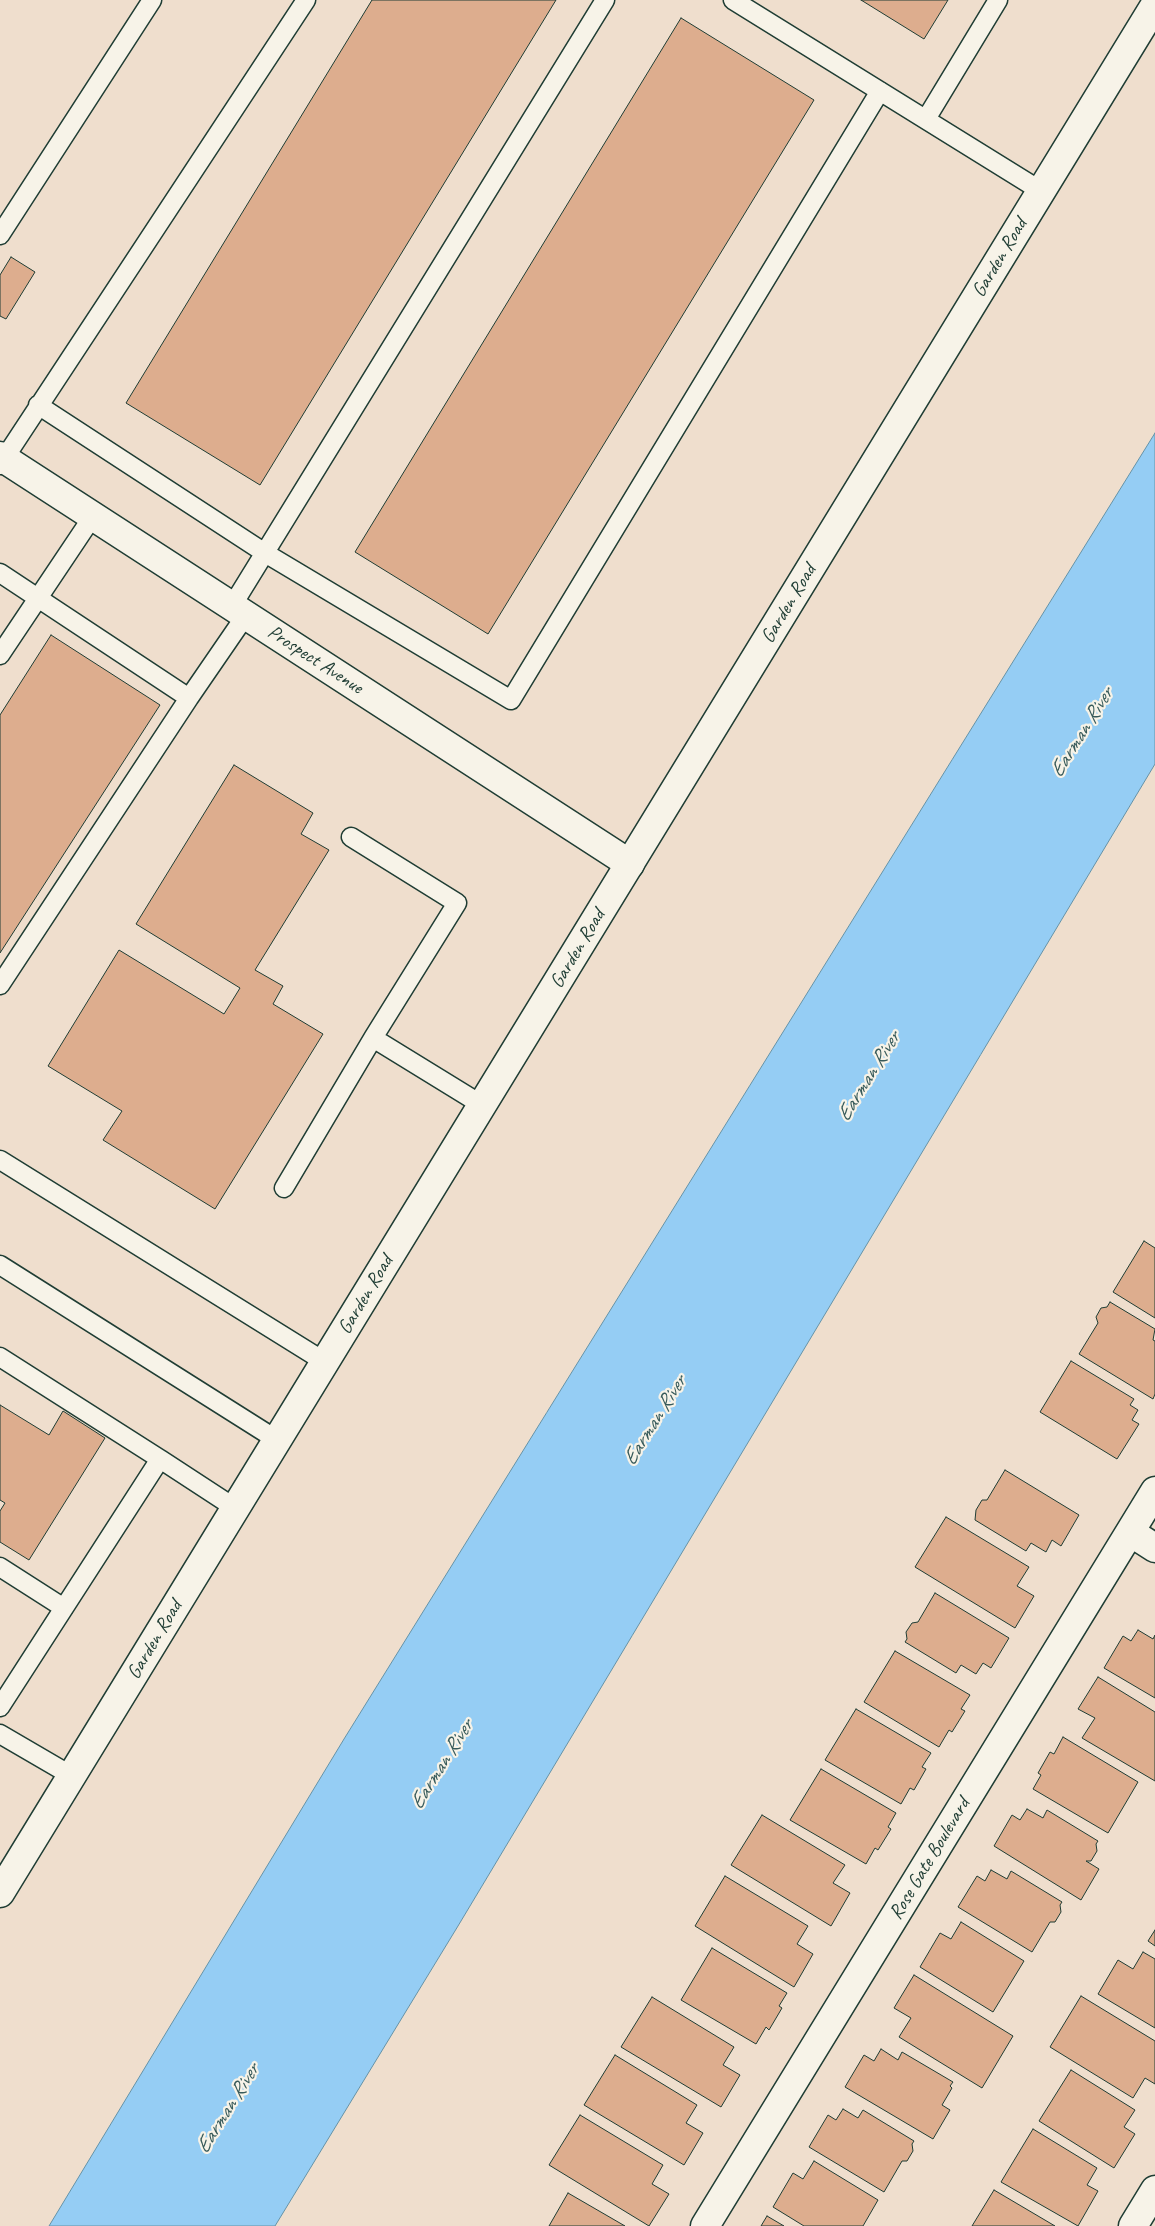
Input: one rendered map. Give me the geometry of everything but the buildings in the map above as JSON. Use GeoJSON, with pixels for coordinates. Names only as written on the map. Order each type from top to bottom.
{"type":"FeatureCollection","features":[{"type":"Feature","properties":{"kind":"street","name":"Garden Road"},"geometry":{"type":"LineString","coordinates":[[0,1893],[1155,5]]}},
{"type":"Feature","properties":{"kind":"street","name":"Prospect Avenue"},"geometry":{"type":"LineString","coordinates":[[2,460],[93,516],[630,864]]}},
{"type":"Feature","properties":{"kind":"street","name":"Rose Gate Boulevard"},"geometry":{"type":"LineString","coordinates":[[705,2226],[1155,1492]]}},
{"type":"Feature","properties":{"kind":"street"},"geometry":{"type":"LineString","coordinates":[[1130,1532],[1155,1548]]}},
{"type":"Feature","properties":{"kind":"street"},"geometry":{"type":"LineString","coordinates":[[1133,2226],[1155,2190]]}},
{"type":"Feature","properties":{"kind":"lane"},"geometry":{"type":"LineString","coordinates":[[0,235],[152,0]]}},
{"type":"Feature","properties":{"kind":"lane"},"geometry":{"type":"LineString","coordinates":[[2,460],[306,0]]}},
{"type":"Feature","properties":{"kind":"lane"},"geometry":{"type":"LineString","coordinates":[[0,985],[189,698],[239,611],[265,553],[605,0]]}},
{"type":"Feature","properties":{"kind":"lane"},"geometry":{"type":"LineString","coordinates":[[733,0],[1041,191]]}},
{"type":"Feature","properties":{"kind":"lane"},"geometry":{"type":"LineString","coordinates":[[926,119],[998,0]]}},
{"type":"Feature","properties":{"kind":"lane"},"geometry":{"type":"LineString","coordinates":[[38,406],[265,553],[511,700],[880,91]]}},
{"type":"Feature","properties":{"kind":"lane"},"geometry":{"type":"LineString","coordinates":[[0,655],[93,516]]}},
{"type":"Feature","properties":{"kind":"lane"},"geometry":{"type":"LineString","coordinates":[[0,573],[189,698]]}},
{"type":"Feature","properties":{"kind":"lane"},"geometry":{"type":"LineString","coordinates":[[284,1188],[373,1038],[457,903],[351,837]]}},
{"type":"Feature","properties":{"kind":"lane"},"geometry":{"type":"LineString","coordinates":[[373,1038],[482,1105]]}},
{"type":"Feature","properties":{"kind":"lane"},"geometry":{"type":"LineString","coordinates":[[0,1160],[325,1362]]}},
{"type":"Feature","properties":{"kind":"lane"},"geometry":{"type":"LineString","coordinates":[[0,1265],[277,1440]]}},
{"type":"Feature","properties":{"kind":"lane"},"geometry":{"type":"LineString","coordinates":[[0,1356],[236,1508]]}},
{"type":"Feature","properties":{"kind":"lane"},"geometry":{"type":"LineString","coordinates":[[0,1707],[160,1459]]}},
{"type":"Feature","properties":{"kind":"lane"},"geometry":{"type":"LineString","coordinates":[[0,1567],[64,1608]]}},
{"type":"Feature","properties":{"kind":"lane"},"geometry":{"type":"LineString","coordinates":[[0,1734],[72,1776]]}},
{"type":"Feature","properties":{"kind":"water","name":"Earman River"},"geometry":{"type":"Polygon","coordinates":[[[1155,433],[1155,764],[458,1926],[275,2226],[49,2226],[344,1739],[1155,433]]]}}]}
